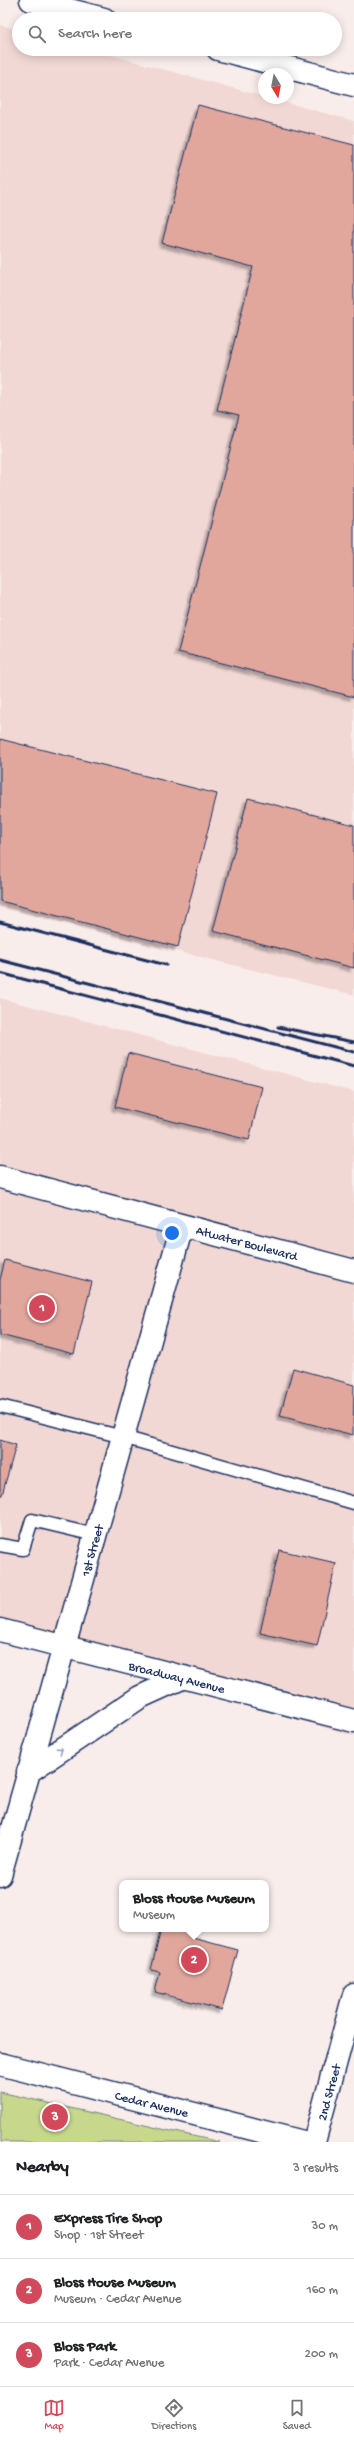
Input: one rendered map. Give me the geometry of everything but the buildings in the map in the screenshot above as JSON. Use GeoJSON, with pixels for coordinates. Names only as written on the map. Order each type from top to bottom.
{"type":"FeatureCollection","features":[{"type":"Feature","properties":{"kind":"street"},"geometry":{"type":"LineString","coordinates":[[31,0],[77,12]]}},
{"type":"Feature","properties":{"kind":"street"},"geometry":{"type":"LineString","coordinates":[[245,56],[354,84]]}},
{"type":"Feature","properties":{"kind":"street","name":"Atwater Boulevard"},"geometry":{"type":"LineString","coordinates":[[0,1177],[182,1226],[353,1267]]}},
{"type":"Feature","properties":{"kind":"street","name":"1st Street"},"geometry":{"type":"LineString","coordinates":[[0,1875],[4,1846],[28,1772],[64,1647],[182,1226]]}},
{"type":"Feature","properties":{"kind":"street","name":"Broadway Avenue"},"geometry":{"type":"LineString","coordinates":[[0,1630],[354,1721]]}},
{"type":"Feature","properties":{"kind":"street"},"geometry":{"type":"LineString","coordinates":[[28,1772],[140,1697],[184,1677]]}},
{"type":"Feature","properties":{"kind":"street","name":"2nd Street"},"geometry":{"type":"LineString","coordinates":[[314,2142],[354,1995]]}},
{"type":"Feature","properties":{"kind":"street","name":"Cedar Avenue"},"geometry":{"type":"LineString","coordinates":[[0,2064],[303,2142]]}},
{"type":"Feature","properties":{"kind":"lane"},"geometry":{"type":"LineString","coordinates":[[0,1406],[123,1437],[354,1503]]}},
{"type":"Feature","properties":{"kind":"lane"},"geometry":{"type":"LineString","coordinates":[[0,1545],[22,1549],[32,1520],[95,1535]]}},
{"type":"Feature","properties":{"kind":"shaded area"},"geometry":{"type":"Polygon","coordinates":[[[0,25],[12,28],[12,56],[115,56],[258,95],[258,104],[291,104],[354,121],[354,995],[0,907],[0,25]]]}},
{"type":"Feature","properties":{"kind":"shaded area"},"geometry":{"type":"Polygon","coordinates":[[[0,998],[354,1092],[354,1736],[0,1632],[0,998]]]}},
{"type":"Feature","properties":{"kind":"green space"},"geometry":{"type":"Polygon","coordinates":[[[0,2092],[219,2142],[0,2142],[0,2092]]]}},
{"type":"Feature","properties":{"kind":"railway"},"geometry":{"type":"LineString","coordinates":[[0,922],[166,965]]}},
{"type":"Feature","properties":{"kind":"railway"},"geometry":{"type":"LineString","coordinates":[[0,960],[354,1052]]}},
{"type":"Feature","properties":{"kind":"railway"},"geometry":{"type":"LineString","coordinates":[[0,973],[354,1066]]}},
{"type":"Feature","properties":{"kind":"railway"},"geometry":{"type":"LineString","coordinates":[[278,1027],[354,1042]]}},
{"type":"Feature","properties":{"kind":"place","name":"Express Tire Shop"},"geometry":{"type":"Point","coordinates":[42,1308]}},
{"type":"Feature","properties":{"kind":"place","name":"Bloss House Museum"},"geometry":{"type":"Point","coordinates":[194,1960]}},
{"type":"Feature","properties":{"kind":"place","name":"Bloss Park"},"geometry":{"type":"Point","coordinates":[55,2117]}}]}
